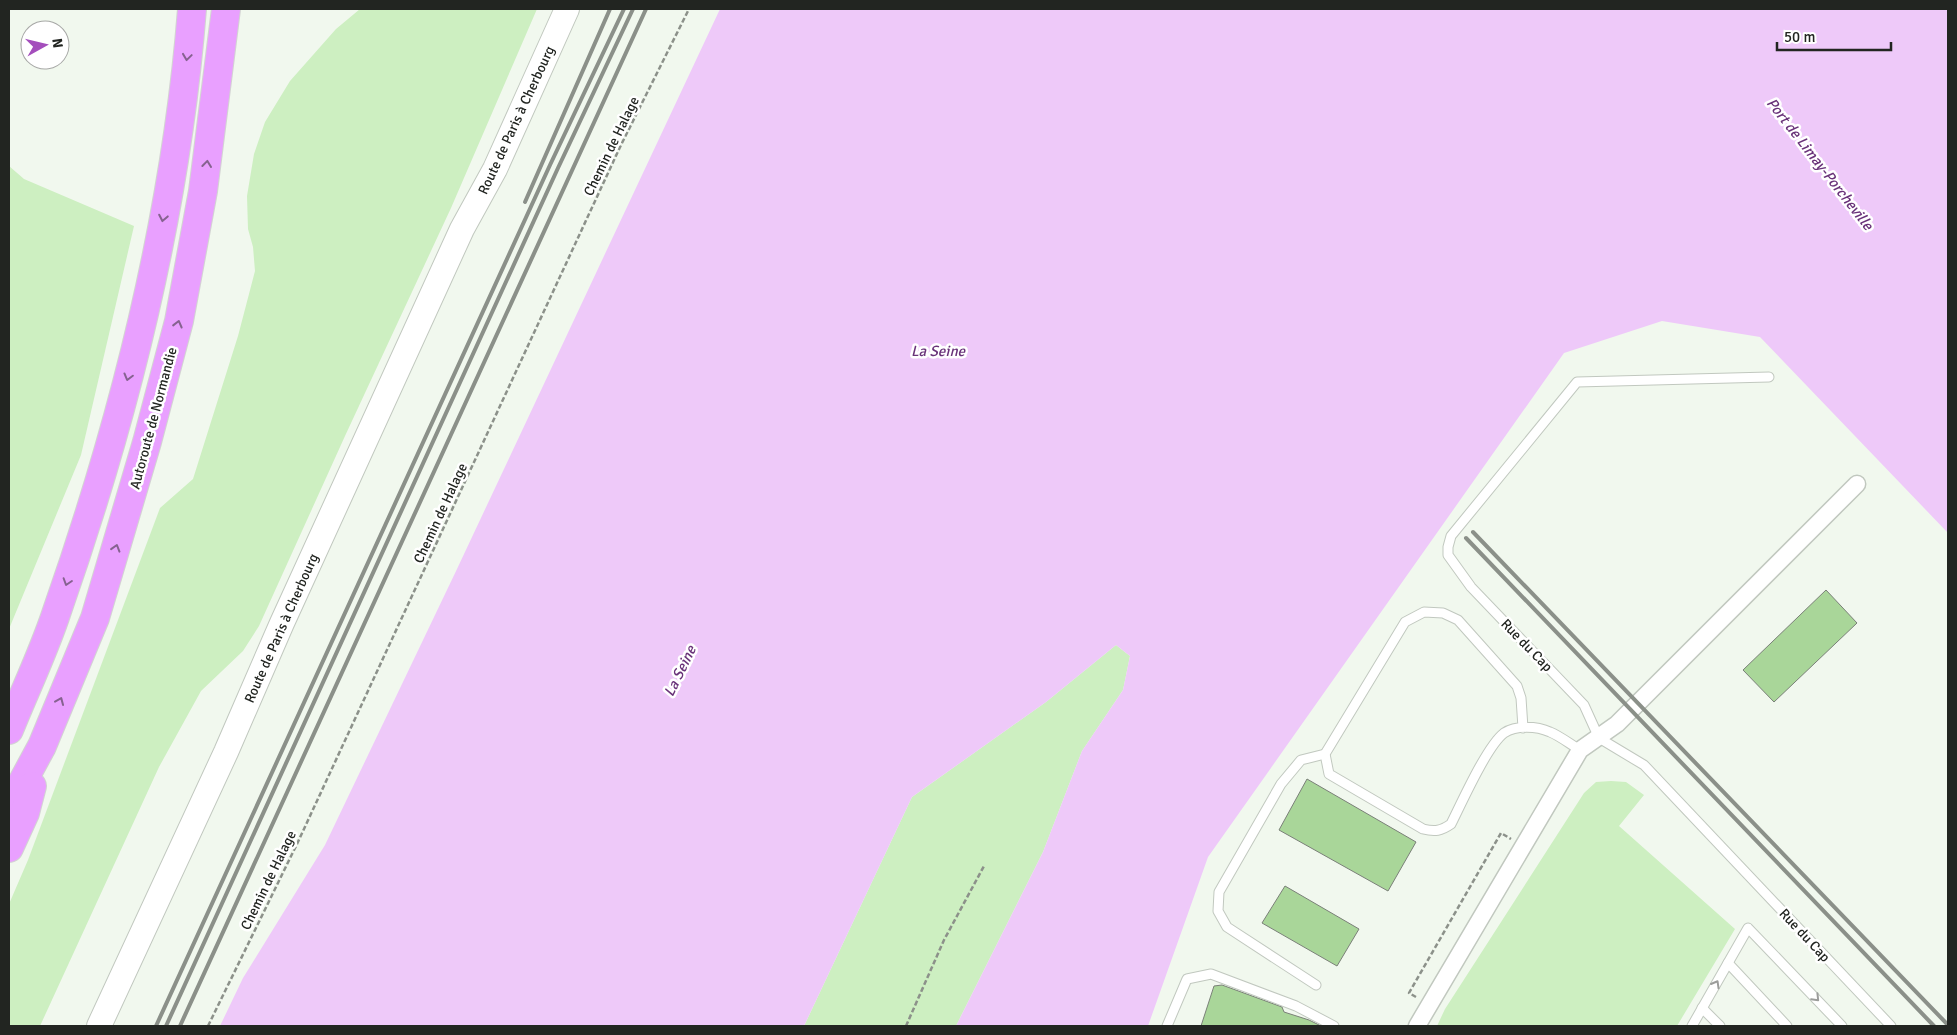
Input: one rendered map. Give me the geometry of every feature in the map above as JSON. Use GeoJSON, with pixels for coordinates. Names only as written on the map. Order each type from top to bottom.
{"type":"FeatureCollection","features":[{"type":"Feature","properties":{"kind":"highway"},"geometry":{"type":"LineString","coordinates":[[9,730],[60,604],[101,476],[142,326],[171,179],[192,9]]}},
{"type":"Feature","properties":{"kind":"highway","name":"Autoroute de Normandie"},"geometry":{"type":"LineString","coordinates":[[9,807],[42,746],[95,618],[147,442],[179,321],[204,190],[226,9]]}},
{"type":"Feature","properties":{"kind":"highway"},"geometry":{"type":"LineString","coordinates":[[9,848],[25,813],[42,746]]}},
{"type":"Feature","properties":{"kind":"main road","name":"Route de Paris à Cherbourg"},"geometry":{"type":"LineString","coordinates":[[462,230],[507,110],[549,9]]}},
{"type":"Feature","properties":{"kind":"main road","name":"Route de Paris à Cherbourg"},"geometry":{"type":"LineString","coordinates":[[99,1026],[226,752],[282,623],[462,230],[495,169],[567,9]]}},
{"type":"Feature","properties":{"kind":"street"},"geometry":{"type":"LineString","coordinates":[[1417,1026],[1580,750],[1617,724],[1857,484]]}},
{"type":"Feature","properties":{"kind":"lane","name":"Rue du Cap"},"geometry":{"type":"LineString","coordinates":[[1769,377],[1577,382],[1451,536],[1448,556],[1466,579],[1584,705],[1599,738],[1644,765],[1891,1026]]}},
{"type":"Feature","properties":{"kind":"lane"},"geometry":{"type":"LineString","coordinates":[[1523,728],[1520,698],[1516,686],[1458,620],[1443,614],[1424,612],[1405,622],[1325,754],[1329,774],[1423,829],[1432,831],[1442,830],[1451,824],[1490,750],[1505,733],[1532,727],[1550,731],[1580,750]]}},
{"type":"Feature","properties":{"kind":"lane"},"geometry":{"type":"LineString","coordinates":[[1316,985],[1227,927],[1218,911],[1219,892],[1280,784],[1301,760],[1325,754]]}},
{"type":"Feature","properties":{"kind":"lane"},"geometry":{"type":"LineString","coordinates":[[1692,1026],[1748,928],[1842,1026]]}},
{"type":"Feature","properties":{"kind":"lane"},"geometry":{"type":"LineString","coordinates":[[1728,963],[1787,1026]]}},
{"type":"Feature","properties":{"kind":"lane"},"geometry":{"type":"LineString","coordinates":[[1167,1026],[1187,979],[1211,974],[1296,1006],[1334,1026]]}},
{"type":"Feature","properties":{"kind":"lane"},"geometry":{"type":"LineString","coordinates":[[1702,1008],[1720,1026]]}},
{"type":"Feature","properties":{"kind":"path","name":"Chemin de Halage"},"geometry":{"type":"LineString","coordinates":[[208,1026],[309,817],[621,145],[689,9]]}},
{"type":"Feature","properties":{"kind":"path"},"geometry":{"type":"LineString","coordinates":[[1430,1005],[1409,993],[1501,833],[1523,846]]}},
{"type":"Feature","properties":{"kind":"path"},"geometry":{"type":"LineString","coordinates":[[906,1026],[944,940],[984,866]]}},
{"type":"Feature","properties":{"kind":"green space"},"geometry":{"type":"Polygon","coordinates":[[[360,9],[537,9],[451,208],[259,626],[243,651],[201,691],[159,767],[40,1026],[9,1026],[9,904],[28,860],[160,508],[193,479],[238,336],[255,271],[253,247],[248,229],[247,196],[254,154],[265,122],[290,81],[336,29],[360,9]]]}},
{"type":"Feature","properties":{"kind":"green space"},"geometry":{"type":"Polygon","coordinates":[[[9,166],[24,179],[134,226],[81,455],[9,629],[9,166]]]}},
{"type":"Feature","properties":{"kind":"green space"},"geometry":{"type":"Polygon","coordinates":[[[1116,645],[1130,656],[1123,690],[1082,751],[1043,852],[956,1026],[804,1026],[912,797],[1046,702],[1116,645]]]}},
{"type":"Feature","properties":{"kind":"green space"},"geometry":{"type":"Polygon","coordinates":[[[1596,782],[1626,782],[1644,795],[1619,826],[1735,929],[1677,1026],[1437,1026],[1445,1009],[1584,793],[1596,782]]]}},
{"type":"Feature","properties":{"kind":"water","name":"La Seine"},"geometry":{"type":"Polygon","coordinates":[[[720,9],[1948,9],[1948,533],[1760,337],[1662,321],[1564,353],[1208,857],[1148,1026],[956,1026],[1043,852],[1082,751],[1123,690],[1130,656],[1116,645],[1046,702],[912,797],[804,1026],[220,1026],[243,978],[325,845],[720,9]]]}},
{"type":"Feature","properties":{"kind":"building"},"geometry":{"type":"Polygon","coordinates":[[[1826,590],[1857,623],[1774,702],[1743,670],[1826,590]]]}},
{"type":"Feature","properties":{"kind":"building"},"geometry":{"type":"Polygon","coordinates":[[[1307,779],[1416,842],[1388,891],[1279,830],[1307,779]]]}},
{"type":"Feature","properties":{"kind":"building"},"geometry":{"type":"Polygon","coordinates":[[[1285,886],[1359,929],[1337,966],[1262,923],[1285,886]]]}},
{"type":"Feature","properties":{"kind":"building"},"geometry":{"type":"Polygon","coordinates":[[[1222,985],[1282,1007],[1284,1012],[1321,1026],[1201,1026],[1214,986],[1222,985]]]}},
{"type":"Feature","properties":{"kind":"railway"},"geometry":{"type":"LineString","coordinates":[[525,202],[610,9]]}},
{"type":"Feature","properties":{"kind":"railway"},"geometry":{"type":"LineString","coordinates":[[156,1026],[550,165],[624,9]]}},
{"type":"Feature","properties":{"kind":"railway"},"geometry":{"type":"LineString","coordinates":[[166,1026],[558,168],[633,9]]}},
{"type":"Feature","properties":{"kind":"railway"},"geometry":{"type":"LineString","coordinates":[[180,1026],[646,9]]}},
{"type":"Feature","properties":{"kind":"railway"},"geometry":{"type":"LineString","coordinates":[[1473,532],[1948,1025]]}},
{"type":"Feature","properties":{"kind":"railway"},"geometry":{"type":"LineString","coordinates":[[1466,538],[1934,1026]]}},
{"type":"Feature","properties":{"kind":"water label","name":"Port de Limay-Porcheville"},"geometry":{"type":"Point","coordinates":[1820,164]}}]}
